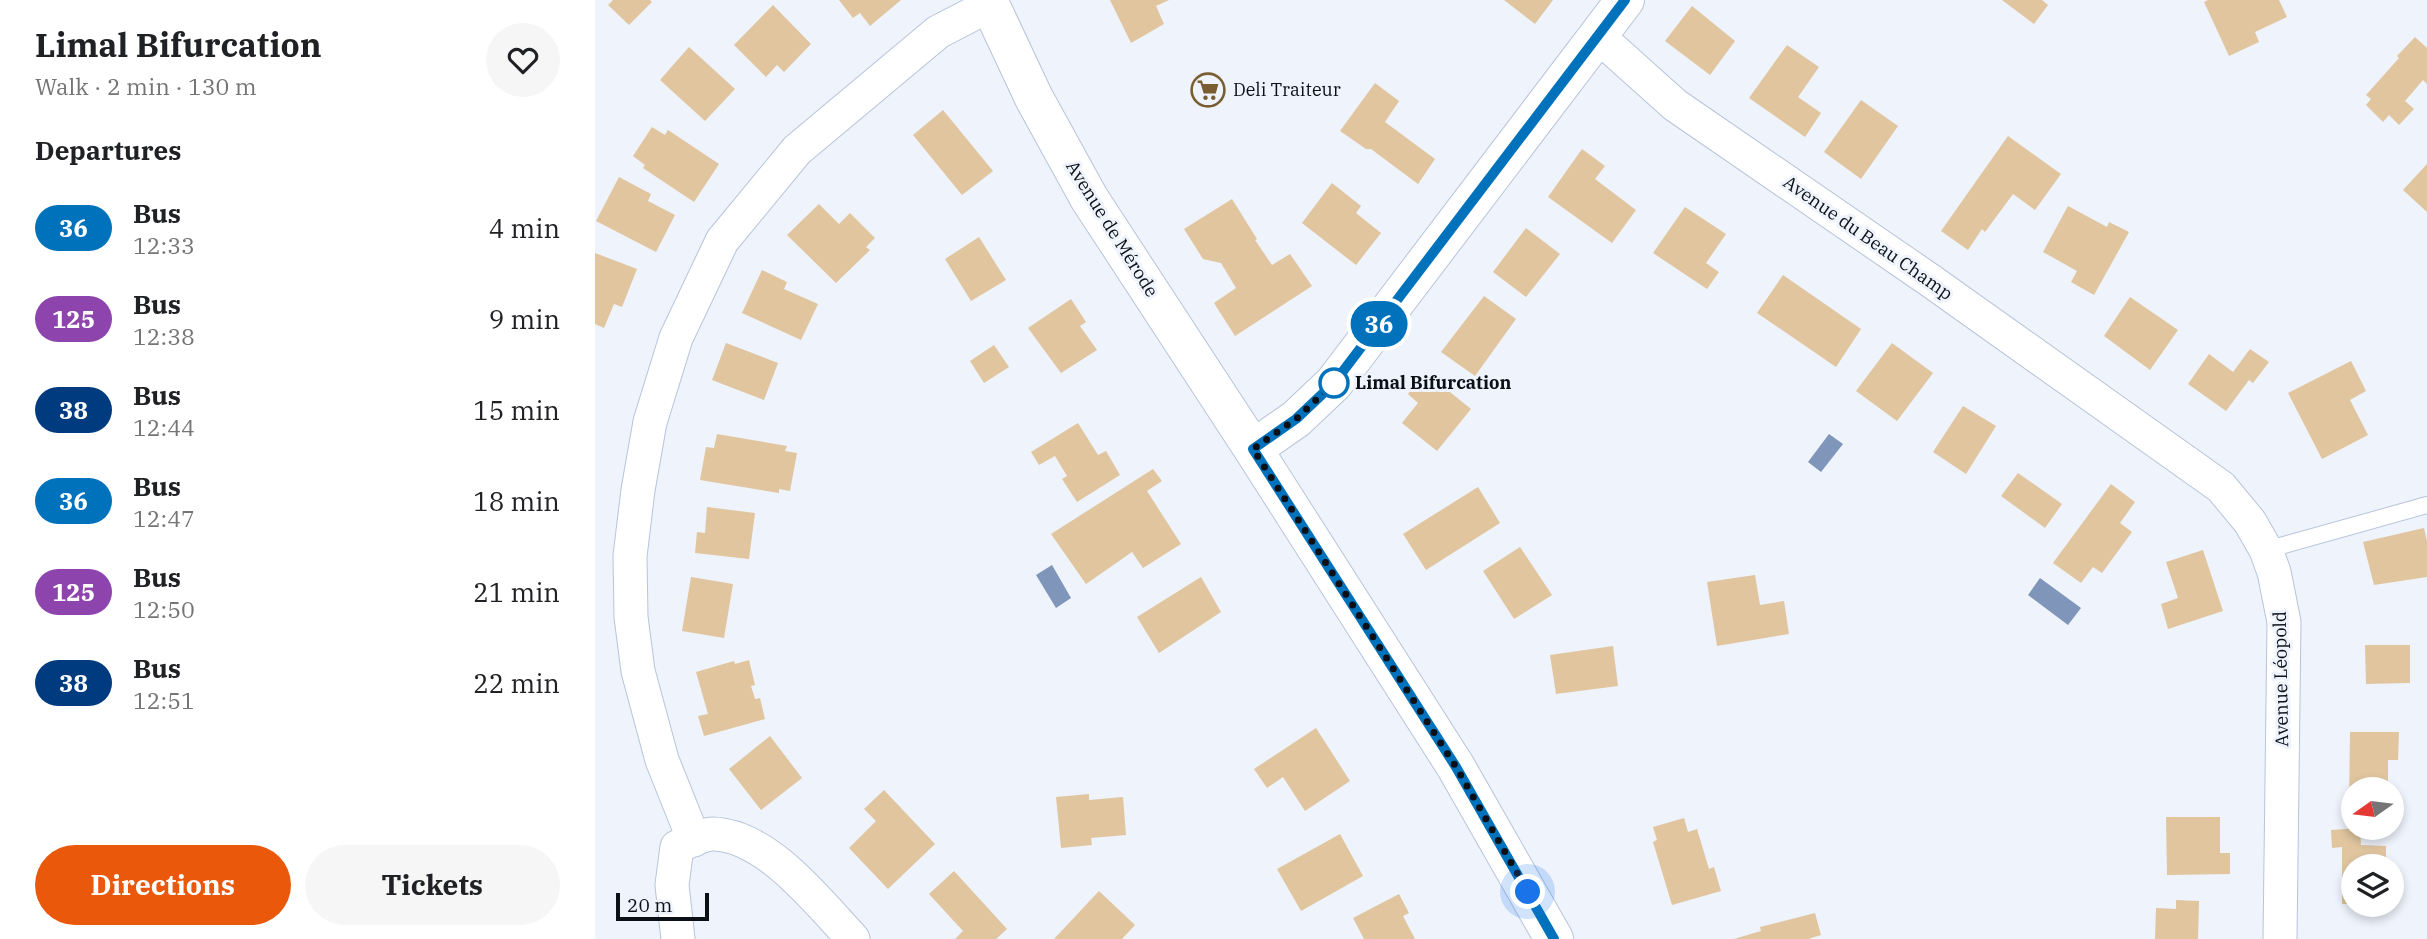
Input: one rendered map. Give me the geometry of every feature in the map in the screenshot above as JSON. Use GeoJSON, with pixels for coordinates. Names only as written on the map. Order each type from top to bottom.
{"type":"FeatureCollection","features":[{"type":"Feature","properties":{"kind":"street"},"geometry":{"type":"LineString","coordinates":[[1253,449],[1296,419],[1334,383],[1625,0]]}},
{"type":"Feature","properties":{"kind":"street"},"geometry":{"type":"LineString","coordinates":[[694,840],[661,760],[638,671],[631,617],[630,556],[638,490],[650,422],[675,338],[722,241],[797,150],[938,32],[989,2]]}},
{"type":"Feature","properties":{"kind":"street","name":"Avenue de Mérode"},"geometry":{"type":"LineString","coordinates":[[989,2],[1034,98],[1089,198],[1456,767],[1554,939]]}},
{"type":"Feature","properties":{"kind":"street","name":"Avenue du Beau Champ"},"geometry":{"type":"LineString","coordinates":[[1598,36],[1675,105],[1931,281],[2144,434]]}},
{"type":"Feature","properties":{"kind":"street","name":"Avenue Léopold"},"geometry":{"type":"LineString","coordinates":[[2144,434],[2221,487],[2250,522],[2266,550],[2274,572],[2284,622],[2280,939]]}},
{"type":"Feature","properties":{"kind":"street"},"geometry":{"type":"LineString","coordinates":[[678,939],[672,885],[677,847],[711,834],[759,848],[800,883],[853,939]]}},
{"type":"Feature","properties":{"kind":"lane"},"geometry":{"type":"LineString","coordinates":[[2266,550],[2427,505]]}},
{"type":"Feature","properties":{"kind":"water"},"geometry":{"type":"Polygon","coordinates":[[[1829,434],[1843,444],[1821,472],[1808,462],[1829,434]]]}},
{"type":"Feature","properties":{"kind":"water"},"geometry":{"type":"Polygon","coordinates":[[[1052,565],[1071,598],[1056,608],[1036,575],[1052,565]]]}},
{"type":"Feature","properties":{"kind":"water"},"geometry":{"type":"Polygon","coordinates":[[[2040,578],[2081,608],[2068,625],[2028,595],[2040,578]]]}},
{"type":"Feature","properties":{"kind":"building"},"geometry":{"type":"Polygon","coordinates":[[[613,0],[652,2],[629,25],[608,5],[613,0]]]}},
{"type":"Feature","properties":{"kind":"building"},"geometry":{"type":"Polygon","coordinates":[[[839,0],[901,0],[870,26],[860,13],[853,18],[839,0]]]}},
{"type":"Feature","properties":{"kind":"building"},"geometry":{"type":"Polygon","coordinates":[[[1110,0],[1169,0],[1156,6],[1164,24],[1131,43],[1110,0]]]}},
{"type":"Feature","properties":{"kind":"building"},"geometry":{"type":"Polygon","coordinates":[[[1504,0],[1553,0],[1535,24],[1504,0]]]}},
{"type":"Feature","properties":{"kind":"building"},"geometry":{"type":"Polygon","coordinates":[[[2002,0],[2042,0],[2048,5],[2034,24],[2002,0]]]}},
{"type":"Feature","properties":{"kind":"building"},"geometry":{"type":"Polygon","coordinates":[[[2279,0],[2287,17],[2255,32],[2259,42],[2229,56],[2204,2],[2279,0]]]}},
{"type":"Feature","properties":{"kind":"building"},"geometry":{"type":"Polygon","coordinates":[[[773,5],[811,44],[784,72],[777,65],[766,77],[734,45],[773,5]]]}},
{"type":"Feature","properties":{"kind":"building"},"geometry":{"type":"Polygon","coordinates":[[[1692,6],[1735,41],[1710,75],[1665,41],[1692,6]]]}},
{"type":"Feature","properties":{"kind":"building"},"geometry":{"type":"Polygon","coordinates":[[[2415,37],[2427,48],[2427,84],[2423,80],[2405,101],[2414,109],[2399,125],[2389,115],[2383,122],[2366,105],[2371,99],[2366,95],[2415,37]]]}},
{"type":"Feature","properties":{"kind":"building"},"geometry":{"type":"Polygon","coordinates":[[[1787,45],[1819,67],[1798,97],[1821,113],[1805,137],[1749,98],[1787,45]]]}},
{"type":"Feature","properties":{"kind":"building"},"geometry":{"type":"Polygon","coordinates":[[[689,47],[735,89],[705,121],[660,80],[689,47]]]}},
{"type":"Feature","properties":{"kind":"building"},"geometry":{"type":"Polygon","coordinates":[[[1375,83],[1399,101],[1385,122],[1435,159],[1418,184],[1371,149],[1366,149],[1340,131],[1375,83]]]}},
{"type":"Feature","properties":{"kind":"building"},"geometry":{"type":"Polygon","coordinates":[[[1861,100],[1898,126],[1861,179],[1824,152],[1861,100]]]}},
{"type":"Feature","properties":{"kind":"building"},"geometry":{"type":"Polygon","coordinates":[[[943,110],[993,171],[962,195],[913,135],[943,110]]]}},
{"type":"Feature","properties":{"kind":"building"},"geometry":{"type":"Polygon","coordinates":[[[652,127],[665,135],[668,130],[719,164],[694,202],[643,168],[645,165],[633,156],[652,127]]]}},
{"type":"Feature","properties":{"kind":"building"},"geometry":{"type":"Polygon","coordinates":[[[2008,136],[2061,174],[2035,210],[2013,194],[1985,232],[1982,229],[1968,250],[1941,231],[2008,136]]]}},
{"type":"Feature","properties":{"kind":"building"},"geometry":{"type":"Polygon","coordinates":[[[1582,149],[1605,166],[1595,179],[1636,210],[1612,243],[1548,197],[1582,149]]]}},
{"type":"Feature","properties":{"kind":"building"},"geometry":{"type":"Polygon","coordinates":[[[2427,164],[2427,212],[2403,190],[2427,164]]]}},
{"type":"Feature","properties":{"kind":"building"},"geometry":{"type":"Polygon","coordinates":[[[619,177],[651,194],[648,201],[675,215],[656,252],[596,221],[619,177]]]}},
{"type":"Feature","properties":{"kind":"building"},"geometry":{"type":"Polygon","coordinates":[[[1332,183],[1361,206],[1356,213],[1381,233],[1356,265],[1302,223],[1332,183]]]}},
{"type":"Feature","properties":{"kind":"building"},"geometry":{"type":"Polygon","coordinates":[[[1232,199],[1272,265],[1290,254],[1312,286],[1235,336],[1214,303],[1236,288],[1221,263],[1203,259],[1184,229],[1232,199]]]}},
{"type":"Feature","properties":{"kind":"building"},"geometry":{"type":"Polygon","coordinates":[[[819,204],[839,224],[850,213],[875,238],[866,247],[870,250],[836,283],[787,235],[819,204]]]}},
{"type":"Feature","properties":{"kind":"building"},"geometry":{"type":"Polygon","coordinates":[[[2068,206],[2107,227],[2109,222],[2129,232],[2094,295],[2071,282],[2077,271],[2043,252],[2068,206]]]}},
{"type":"Feature","properties":{"kind":"building"},"geometry":{"type":"Polygon","coordinates":[[[1685,207],[1726,234],[1706,263],[1719,272],[1707,289],[1653,253],[1685,207]]]}},
{"type":"Feature","properties":{"kind":"building"},"geometry":{"type":"Polygon","coordinates":[[[1526,228],[1560,254],[1526,297],[1493,272],[1526,228]]]}},
{"type":"Feature","properties":{"kind":"building"},"geometry":{"type":"Polygon","coordinates":[[[979,237],[1006,280],[971,301],[945,259],[979,237]]]}},
{"type":"Feature","properties":{"kind":"building"},"geometry":{"type":"Polygon","coordinates":[[[595,253],[637,269],[622,307],[614,304],[604,328],[595,324],[595,253]]]}},
{"type":"Feature","properties":{"kind":"building"},"geometry":{"type":"Polygon","coordinates":[[[762,270],[787,282],[784,289],[818,304],[801,340],[742,313],[762,270]]]}},
{"type":"Feature","properties":{"kind":"building"},"geometry":{"type":"Polygon","coordinates":[[[1783,275],[1861,329],[1836,367],[1757,313],[1783,275]]]}},
{"type":"Feature","properties":{"kind":"building"},"geometry":{"type":"Polygon","coordinates":[[[1484,296],[1516,319],[1475,376],[1441,352],[1484,296]]]}},
{"type":"Feature","properties":{"kind":"building"},"geometry":{"type":"Polygon","coordinates":[[[2130,297],[2178,330],[2150,370],[2104,336],[2130,297]]]}},
{"type":"Feature","properties":{"kind":"building"},"geometry":{"type":"Polygon","coordinates":[[[1071,299],[1086,322],[1080,326],[1097,350],[1061,373],[1028,328],[1071,299]]]}},
{"type":"Feature","properties":{"kind":"building"},"geometry":{"type":"Polygon","coordinates":[[[726,343],[778,363],[764,400],[712,380],[726,343]]]}},
{"type":"Feature","properties":{"kind":"building"},"geometry":{"type":"Polygon","coordinates":[[[1892,343],[1933,373],[1897,421],[1856,391],[1892,343]]]}},
{"type":"Feature","properties":{"kind":"building"},"geometry":{"type":"Polygon","coordinates":[[[994,345],[1009,367],[984,383],[970,361],[994,345]]]}},
{"type":"Feature","properties":{"kind":"building"},"geometry":{"type":"Polygon","coordinates":[[[2250,349],[2269,362],[2253,383],[2249,380],[2226,411],[2188,384],[2209,354],[2233,372],[2250,349]]]}},
{"type":"Feature","properties":{"kind":"building"},"geometry":{"type":"Polygon","coordinates":[[[2351,361],[2366,391],[2350,400],[2368,435],[2322,459],[2288,393],[2351,361]]]}},
{"type":"Feature","properties":{"kind":"building"},"geometry":{"type":"Polygon","coordinates":[[[1425,372],[1471,409],[1437,451],[1402,423],[1418,403],[1408,394],[1425,372]]]}},
{"type":"Feature","properties":{"kind":"building"},"geometry":{"type":"Polygon","coordinates":[[[1963,406],[1996,426],[1966,474],[1933,452],[1963,406]]]}},
{"type":"Feature","properties":{"kind":"building"},"geometry":{"type":"Polygon","coordinates":[[[1078,423],[1098,455],[1106,451],[1120,475],[1077,502],[1062,479],[1067,476],[1055,456],[1039,465],[1031,452],[1078,423]]]}},
{"type":"Feature","properties":{"kind":"building"},"geometry":{"type":"Polygon","coordinates":[[[717,434],[787,446],[785,451],[797,453],[790,491],[779,489],[779,493],[700,480],[706,447],[714,448],[717,434]]]}},
{"type":"Feature","properties":{"kind":"building"},"geometry":{"type":"Polygon","coordinates":[[[1153,469],[1162,481],[1147,491],[1181,544],[1143,568],[1132,552],[1086,584],[1051,534],[1153,469]]]}},
{"type":"Feature","properties":{"kind":"building"},"geometry":{"type":"Polygon","coordinates":[[[2018,473],[2062,504],[2045,528],[2001,496],[2018,473]]]}},
{"type":"Feature","properties":{"kind":"building"},"geometry":{"type":"Polygon","coordinates":[[[2111,484],[2135,502],[2120,523],[2132,532],[2102,573],[2093,567],[2081,583],[2053,563],[2111,484]]]}},
{"type":"Feature","properties":{"kind":"building"},"geometry":{"type":"Polygon","coordinates":[[[1478,487],[1500,523],[1426,570],[1403,534],[1478,487]]]}},
{"type":"Feature","properties":{"kind":"building"},"geometry":{"type":"Polygon","coordinates":[[[707,507],[755,513],[749,559],[695,553],[697,532],[705,533],[707,507]]]}},
{"type":"Feature","properties":{"kind":"building"},"geometry":{"type":"Polygon","coordinates":[[[2424,528],[2427,541],[2427,577],[2374,585],[2363,542],[2424,528]]]}},
{"type":"Feature","properties":{"kind":"building"},"geometry":{"type":"Polygon","coordinates":[[[1520,547],[1552,595],[1514,619],[1483,571],[1520,547]]]}},
{"type":"Feature","properties":{"kind":"building"},"geometry":{"type":"Polygon","coordinates":[[[2203,550],[2223,611],[2168,629],[2161,604],[2178,598],[2166,562],[2203,550]]]}},
{"type":"Feature","properties":{"kind":"building"},"geometry":{"type":"Polygon","coordinates":[[[1755,575],[1760,605],[1784,601],[1789,634],[1717,646],[1707,582],[1755,575]]]}},
{"type":"Feature","properties":{"kind":"building"},"geometry":{"type":"Polygon","coordinates":[[[691,577],[733,584],[724,638],[682,631],[691,577]]]}},
{"type":"Feature","properties":{"kind":"building"},"geometry":{"type":"Polygon","coordinates":[[[1201,577],[1221,612],[1159,653],[1137,617],[1201,577]]]}},
{"type":"Feature","properties":{"kind":"building"},"geometry":{"type":"Polygon","coordinates":[[[2365,645],[2410,645],[2410,683],[2366,684],[2365,645]]]}},
{"type":"Feature","properties":{"kind":"building"},"geometry":{"type":"Polygon","coordinates":[[[1613,646],[1618,686],[1556,694],[1550,655],[1613,646]]]}},
{"type":"Feature","properties":{"kind":"building"},"geometry":{"type":"Polygon","coordinates":[[[749,660],[755,685],[751,686],[755,699],[760,698],[765,719],[704,736],[698,716],[708,714],[696,672],[734,661],[735,664],[749,660]]]}},
{"type":"Feature","properties":{"kind":"building"},"geometry":{"type":"Polygon","coordinates":[[[1316,728],[1350,781],[1305,811],[1283,777],[1267,788],[1254,769],[1316,728]]]}},
{"type":"Feature","properties":{"kind":"building"},"geometry":{"type":"Polygon","coordinates":[[[2350,732],[2399,732],[2398,760],[2388,760],[2388,777],[2349,777],[2350,732]]]}},
{"type":"Feature","properties":{"kind":"building"},"geometry":{"type":"Polygon","coordinates":[[[770,736],[802,778],[761,810],[729,769],[770,736]]]}},
{"type":"Feature","properties":{"kind":"building"},"geometry":{"type":"Polygon","coordinates":[[[884,790],[935,844],[888,889],[849,848],[876,821],[864,809],[884,790]]]}},
{"type":"Feature","properties":{"kind":"building"},"geometry":{"type":"Polygon","coordinates":[[[1089,794],[1089,800],[1123,797],[1126,835],[1091,838],[1092,845],[1061,848],[1056,797],[1089,794]]]}},
{"type":"Feature","properties":{"kind":"building"},"geometry":{"type":"Polygon","coordinates":[[[2166,817],[2220,817],[2220,853],[2230,853],[2230,874],[2167,875],[2166,817]]]}},
{"type":"Feature","properties":{"kind":"building"},"geometry":{"type":"Polygon","coordinates":[[[1684,818],[1688,832],[1697,829],[1709,869],[1714,867],[1721,891],[1672,905],[1653,842],[1657,840],[1653,827],[1684,818]]]}},
{"type":"Feature","properties":{"kind":"building"},"geometry":{"type":"Polygon","coordinates":[[[2341,829],[2341,840],[2361,840],[2361,845],[2386,846],[2386,854],[2342,854],[2342,847],[2332,848],[2331,830],[2341,829]]]}},
{"type":"Feature","properties":{"kind":"building"},"geometry":{"type":"Polygon","coordinates":[[[1340,834],[1363,876],[1301,911],[1277,869],[1340,834]]]}},
{"type":"Feature","properties":{"kind":"building"},"geometry":{"type":"Polygon","coordinates":[[[954,871],[1007,929],[996,939],[955,939],[963,931],[929,894],[954,871]]]}},
{"type":"Feature","properties":{"kind":"building"},"geometry":{"type":"Polygon","coordinates":[[[1099,891],[1135,925],[1122,939],[1054,939],[1099,891]]]}},
{"type":"Feature","properties":{"kind":"building"},"geometry":{"type":"Polygon","coordinates":[[[1399,894],[1409,913],[1403,916],[1415,939],[1364,939],[1353,918],[1399,894]]]}},
{"type":"Feature","properties":{"kind":"building"},"geometry":{"type":"Polygon","coordinates":[[[2176,900],[2199,901],[2198,939],[2155,939],[2156,908],[2176,909],[2176,900]]]}},
{"type":"Feature","properties":{"kind":"building"},"geometry":{"type":"Polygon","coordinates":[[[1815,913],[1821,935],[1808,939],[1734,939],[1761,931],[1760,927],[1815,913]]]}},
{"type":"Feature","properties":{"kind":"bus line","name":"36"},"geometry":{"type":"LineString","coordinates":[[1554,939],[1456,767],[1253,449],[1296,419],[1334,383],[1625,0]]}},
{"type":"Feature","properties":{"kind":"place","name":"Deli Traiteur"},"geometry":{"type":"Point","coordinates":[1208,90]}},
{"type":"Feature","properties":{"kind":"place","name":"Limal Bifurcation"},"geometry":{"type":"Point","coordinates":[1334,383]}},
{"type":"Feature","properties":{"kind":"route"},"geometry":{"type":"LineString","coordinates":[[1334,383],[1296,419],[1253,449],[1456,767],[1528,892]]}}]}
